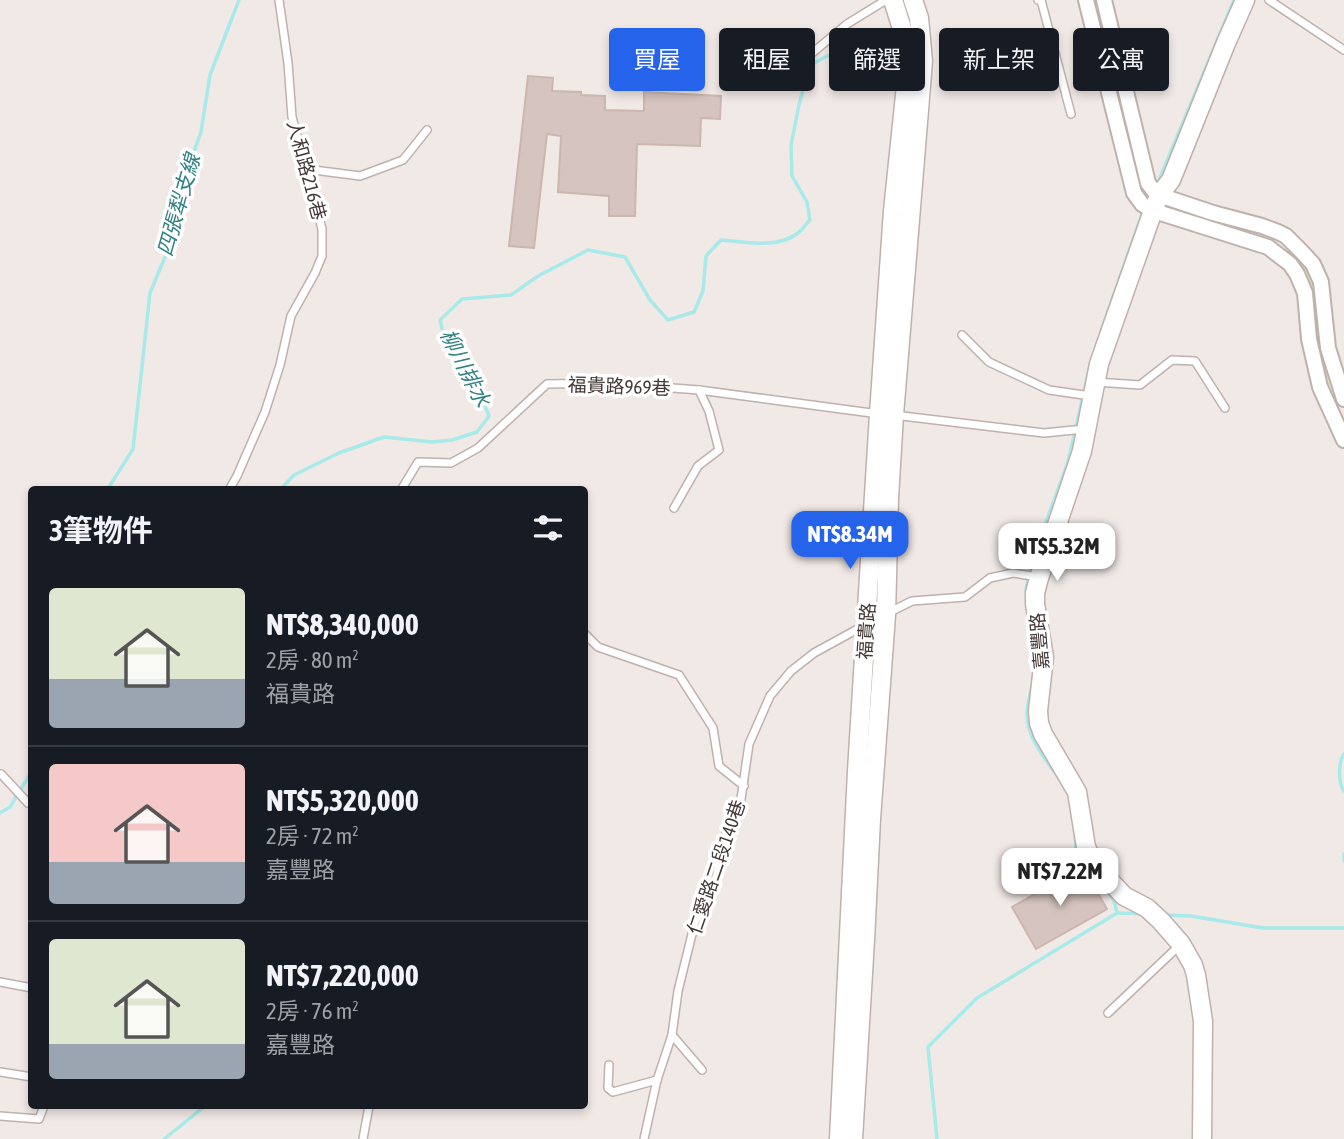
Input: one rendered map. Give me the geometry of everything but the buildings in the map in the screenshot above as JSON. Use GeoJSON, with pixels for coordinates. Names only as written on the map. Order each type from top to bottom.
{"type":"FeatureCollection","features":[{"type":"Feature","properties":{"kind":"street","name":"福貴路"},"geometry":{"type":"LineString","coordinates":[[853,1139],[871,819],[886,614],[892,211],[907,76],[905,38],[893,0]]}},
{"type":"Feature","properties":{"kind":"street","name":"福貴路"},"geometry":{"type":"LineString","coordinates":[[839,1139],[866,625],[923,61],[919,19],[913,0]]}},
{"type":"Feature","properties":{"kind":"street"},"geometry":{"type":"LineString","coordinates":[[1086,0],[1133,193],[1142,204],[1157,203],[1213,213],[1262,226],[1284,235],[1301,251],[1317,273],[1322,292],[1328,348],[1344,398]]}},
{"type":"Feature","properties":{"kind":"street"},"geometry":{"type":"LineString","coordinates":[[1104,0],[1148,183],[1154,191],[1157,203]]}},
{"type":"Feature","properties":{"kind":"street","name":"嘉豐路"},"geometry":{"type":"LineString","coordinates":[[1202,1139],[1203,1021],[1193,965],[1181,944],[1161,921],[1146,908],[1125,896],[1090,856],[1086,847],[1077,792],[1039,723],[1044,657],[1035,593],[1082,451],[1100,364],[1157,203],[1171,180],[1245,0]]}},
{"type":"Feature","properties":{"kind":"street"},"geometry":{"type":"LineString","coordinates":[[1157,203],[1258,243],[1275,251],[1290,264],[1306,293],[1309,339],[1315,368],[1326,402],[1344,440]]}},
{"type":"Feature","properties":{"kind":"street"},"geometry":{"type":"LineString","coordinates":[[1275,251],[1284,235]]}},
{"type":"Feature","properties":{"kind":"lane","name":"人和路216巷"},"geometry":{"type":"LineString","coordinates":[[231,486],[265,412],[280,365],[291,316],[322,256],[322,229],[292,117],[279,0]]}},
{"type":"Feature","properties":{"kind":"lane"},"geometry":{"type":"LineString","coordinates":[[815,51],[847,24],[886,0]]}},
{"type":"Feature","properties":{"kind":"lane"},"geometry":{"type":"LineString","coordinates":[[1038,0],[1041,0],[1071,114]]}},
{"type":"Feature","properties":{"kind":"lane"},"geometry":{"type":"LineString","coordinates":[[1269,0],[1344,50]]}},
{"type":"Feature","properties":{"kind":"lane"},"geometry":{"type":"LineString","coordinates":[[306,169],[360,176],[403,160],[428,130]]}},
{"type":"Feature","properties":{"kind":"lane"},"geometry":{"type":"LineString","coordinates":[[962,335],[989,362],[1049,390],[1140,385],[1172,360],[1195,361],[1225,408]]}},
{"type":"Feature","properties":{"kind":"lane","name":"福貴路969巷"},"geometry":{"type":"LineString","coordinates":[[403,486],[418,462],[451,463],[478,449],[547,384],[606,383],[699,390],[1044,433],[1085,429]]}},
{"type":"Feature","properties":{"kind":"lane"},"geometry":{"type":"LineString","coordinates":[[674,508],[698,466],[719,450],[709,411],[699,390]]}},
{"type":"Feature","properties":{"kind":"lane","name":"仁愛路二段140巷"},"geometry":{"type":"LineString","coordinates":[[644,1139],[657,1080],[672,1035],[678,992],[695,922],[709,897],[717,874],[722,842],[740,807],[749,744],[769,696],[791,671],[814,653],[912,601],[965,597],[989,578],[1013,573],[1039,578]]}},
{"type":"Feature","properties":{"kind":"lane"},"geometry":{"type":"LineString","coordinates":[[588,638],[598,647],[679,675],[713,728],[719,766],[744,786]]}},
{"type":"Feature","properties":{"kind":"lane"},"geometry":{"type":"LineString","coordinates":[[1,774],[28,803]]}},
{"type":"Feature","properties":{"kind":"lane"},"geometry":{"type":"LineString","coordinates":[[1108,1013],[1181,944]]}},
{"type":"Feature","properties":{"kind":"lane"},"geometry":{"type":"LineString","coordinates":[[0,982],[28,987]]}},
{"type":"Feature","properties":{"kind":"lane"},"geometry":{"type":"LineString","coordinates":[[672,1035],[702,1070]]}},
{"type":"Feature","properties":{"kind":"lane"},"geometry":{"type":"LineString","coordinates":[[609,1065],[608,1088],[613,1092],[657,1080]]}},
{"type":"Feature","properties":{"kind":"lane"},"geometry":{"type":"LineString","coordinates":[[0,1072],[28,1076]]}},
{"type":"Feature","properties":{"kind":"lane"},"geometry":{"type":"LineString","coordinates":[[0,1116],[39,1119],[43,1109]]}},
{"type":"Feature","properties":{"kind":"lane"},"geometry":{"type":"LineString","coordinates":[[363,1139],[368,1109]]}},
{"type":"Feature","properties":{"kind":"green space"},"geometry":{"type":"Polygon","coordinates":[[[1287,246],[1291,246],[1315,278],[1334,384],[1324,387],[1314,342],[1284,252],[1287,246]]]}},
{"type":"Feature","properties":{"kind":"water"},"geometry":{"type":"Polygon","coordinates":[[[1090,0],[1101,0],[1108,28],[1097,28],[1090,0]]]}},
{"type":"Feature","properties":{"kind":"water"},"geometry":{"type":"Polygon","coordinates":[[[1112,91],[1123,91],[1143,177],[1133,180],[1112,91]]]}},
{"type":"Feature","properties":{"kind":"waterway","name":"四張犁支線"},"geometry":{"type":"LineString","coordinates":[[110,486],[133,449],[150,293],[175,233],[181,188],[201,132],[210,75],[239,0]]}},
{"type":"Feature","properties":{"kind":"waterway"},"geometry":{"type":"LineString","coordinates":[[1159,180],[1234,0]]}},
{"type":"Feature","properties":{"kind":"waterway","name":"柳川排水"},"geometry":{"type":"LineString","coordinates":[[284,486],[294,475],[339,453],[384,437],[432,442],[452,440],[477,432],[489,416],[475,381],[444,336],[440,320],[462,299],[511,295],[538,276],[588,250],[625,257],[650,300],[668,320],[694,312],[703,291],[706,256],[721,240],[771,243],[798,233],[810,220],[807,202],[792,176],[791,145],[809,66],[829,56]]}},
{"type":"Feature","properties":{"kind":"waterway"},"geometry":{"type":"LineString","coordinates":[[1100,334],[1142,214]]}},
{"type":"Feature","properties":{"kind":"waterway"},"geometry":{"type":"LineString","coordinates":[[1027,596],[1031,563],[1068,462],[1091,361]]}},
{"type":"Feature","properties":{"kind":"waterway"},"geometry":{"type":"LineString","coordinates":[[1032,686],[1027,711],[1030,731],[1038,748],[1059,778]]}},
{"type":"Feature","properties":{"kind":"waterway"},"geometry":{"type":"LineString","coordinates":[[1344,754],[1340,772],[1344,791]]}},
{"type":"Feature","properties":{"kind":"waterway","name":"四張犁支線"},"geometry":{"type":"LineString","coordinates":[[0,813],[10,807],[28,778]]}},
{"type":"Feature","properties":{"kind":"waterway"},"geometry":{"type":"LineString","coordinates":[[1075,834],[1076,852],[1082,859]]}},
{"type":"Feature","properties":{"kind":"waterway"},"geometry":{"type":"LineString","coordinates":[[1344,854],[1344,861]]}},
{"type":"Feature","properties":{"kind":"waterway"},"geometry":{"type":"LineString","coordinates":[[937,1139],[928,1047],[977,998],[1117,913],[1114,901],[1105,887]]}},
{"type":"Feature","properties":{"kind":"waterway"},"geometry":{"type":"LineString","coordinates":[[1117,913],[1144,914]]}},
{"type":"Feature","properties":{"kind":"waterway"},"geometry":{"type":"LineString","coordinates":[[1165,915],[1191,916],[1263,928],[1344,928]]}},
{"type":"Feature","properties":{"kind":"waterway","name":"柳川排水"},"geometry":{"type":"LineString","coordinates":[[164,1139],[201,1109]]}}]}
